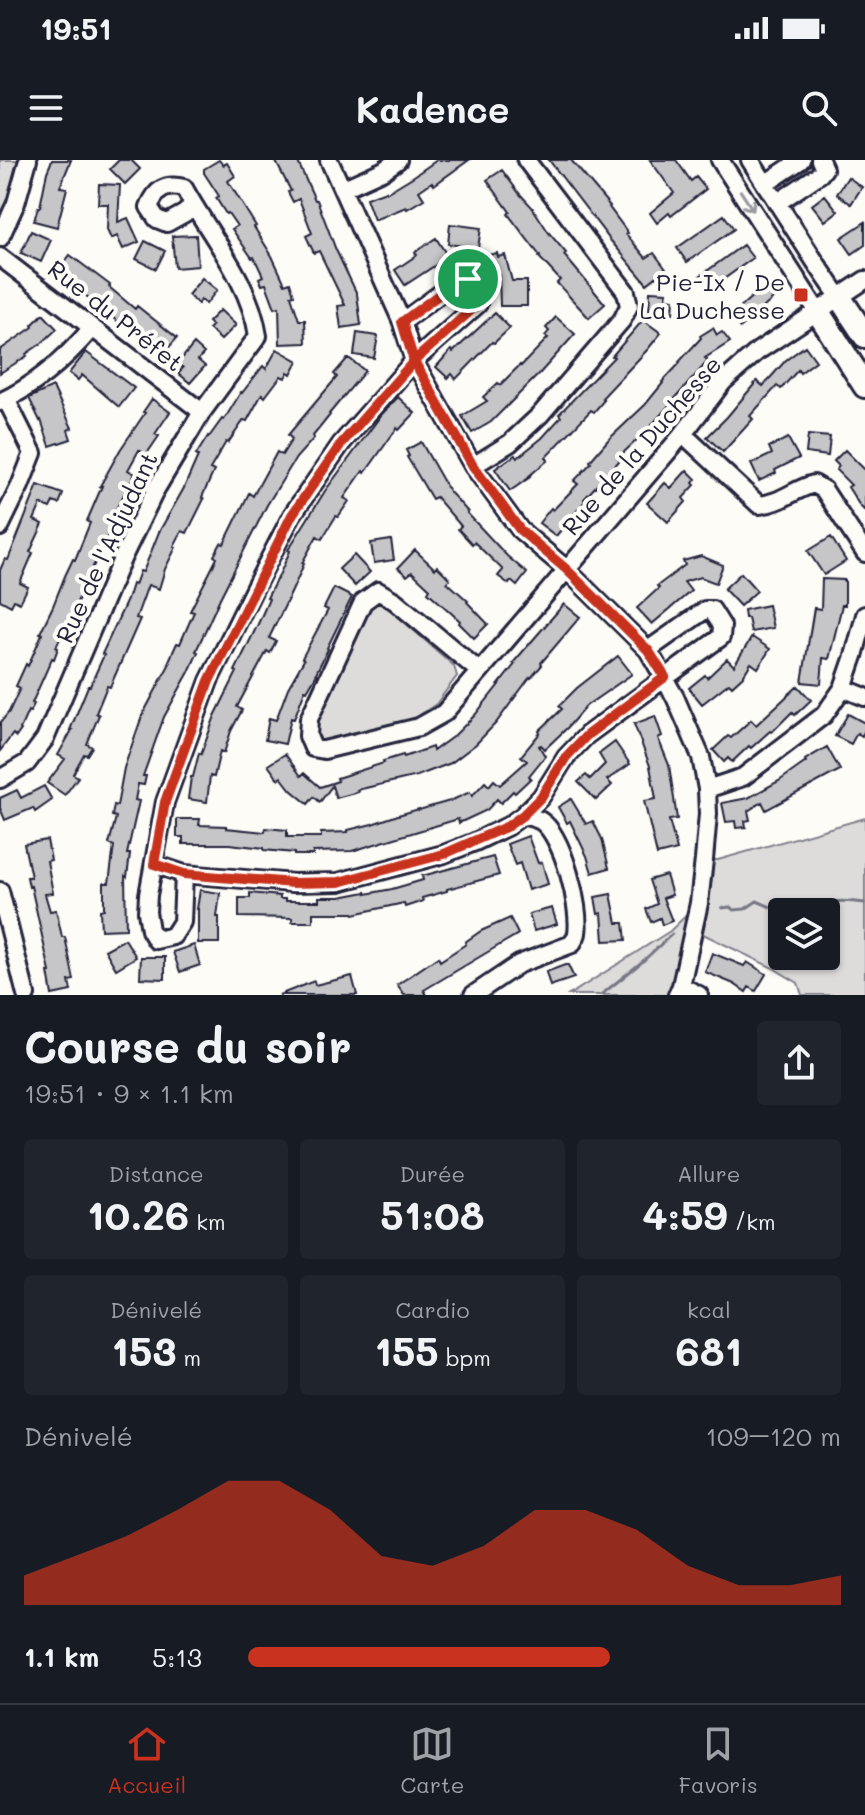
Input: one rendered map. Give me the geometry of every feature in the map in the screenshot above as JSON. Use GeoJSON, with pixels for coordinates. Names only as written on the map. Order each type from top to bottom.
{"type":"FeatureCollection","features":[{"type":"Feature","properties":{"kind":"highway"},"geometry":{"type":"LineString","coordinates":[[840,298],[865,336]]}},
{"type":"Feature","properties":{"kind":"highway"},"geometry":{"type":"LineString","coordinates":[[818,312],[865,386]]}},
{"type":"Feature","properties":{"kind":"street"},"geometry":{"type":"LineString","coordinates":[[0,238],[16,203],[28,160]]}},
{"type":"Feature","properties":{"kind":"street"},"geometry":{"type":"LineString","coordinates":[[329,160],[402,322],[414,361],[473,466],[520,530],[566,569],[648,650],[665,677],[701,757],[708,814],[699,903],[679,991],[699,995]]}},
{"type":"Feature","properties":{"kind":"street"},"geometry":{"type":"LineString","coordinates":[[342,189],[384,170],[398,160]]}},
{"type":"Feature","properties":{"kind":"street"},"geometry":{"type":"LineString","coordinates":[[473,466],[510,443],[540,415],[622,320],[629,306],[626,292],[526,160]]}},
{"type":"Feature","properties":{"kind":"street"},"geometry":{"type":"LineString","coordinates":[[720,160],[818,312]]}},
{"type":"Feature","properties":{"kind":"street"},"geometry":{"type":"LineString","coordinates":[[750,160],[840,298]]}},
{"type":"Feature","properties":{"kind":"street"},"geometry":{"type":"LineString","coordinates":[[765,184],[801,160]]}},
{"type":"Feature","properties":{"kind":"street"},"geometry":{"type":"LineString","coordinates":[[777,203],[820,174],[824,169],[820,160]]}},
{"type":"Feature","properties":{"kind":"street","name":"Rue de l'Adjudant"},"geometry":{"type":"LineString","coordinates":[[0,779],[27,763],[45,739],[122,559],[156,489],[202,412],[258,336],[255,319],[239,280],[193,204]]}},
{"type":"Feature","properties":{"kind":"street","name":"Rue du Préfet"},"geometry":{"type":"LineString","coordinates":[[0,257],[202,412]]}},
{"type":"Feature","properties":{"kind":"street"},"geometry":{"type":"LineString","coordinates":[[184,874],[182,922],[173,936],[156,940],[150,930],[148,895],[165,802],[209,681],[292,515],[341,444],[414,361],[478,304],[479,298],[468,279],[460,279],[402,322]]}},
{"type":"Feature","properties":{"kind":"street","name":"Rue de la Duchesse"},"geometry":{"type":"LineString","coordinates":[[479,671],[395,601],[378,591],[363,602],[309,719],[308,736],[313,748],[324,750],[419,727],[444,713],[740,366],[767,344],[865,280]]}},
{"type":"Feature","properties":{"kind":"street"},"geometry":{"type":"LineString","coordinates":[[0,527],[33,453],[3,400],[32,383],[72,351],[92,328]]}},
{"type":"Feature","properties":{"kind":"street"},"geometry":{"type":"LineString","coordinates":[[683,434],[759,505],[772,504],[814,484],[824,490],[865,553]]}},
{"type":"Feature","properties":{"kind":"street"},"geometry":{"type":"LineString","coordinates":[[154,864],[184,874],[293,883],[339,882],[444,854],[508,826],[523,815],[541,797],[566,757],[587,735],[721,637],[722,626],[712,610],[705,610],[648,650]]}},
{"type":"Feature","properties":{"kind":"street"},"geometry":{"type":"LineString","coordinates":[[707,789],[743,777],[824,715],[860,658],[865,615]]}},
{"type":"Feature","properties":{"kind":"street"},"geometry":{"type":"LineString","coordinates":[[843,688],[865,697]]}},
{"type":"Feature","properties":{"kind":"street"},"geometry":{"type":"LineString","coordinates":[[473,995],[519,964],[572,944],[577,934],[576,910],[562,850],[542,822],[523,815]]}},
{"type":"Feature","properties":{"kind":"street"},"geometry":{"type":"LineString","coordinates":[[0,891],[26,995]]}},
{"type":"Feature","properties":{"kind":"shaded area"},"geometry":{"type":"Polygon","coordinates":[[[0,160],[28,160],[0,238],[0,160]]]}},
{"type":"Feature","properties":{"kind":"shaded area"},"geometry":{"type":"Polygon","coordinates":[[[378,603],[386,606],[454,666],[457,676],[436,704],[409,722],[322,747],[313,736],[316,723],[363,619],[378,603]]]}},
{"type":"Feature","properties":{"kind":"shaded area"},"geometry":{"type":"Polygon","coordinates":[[[865,818],[865,995],[802,995],[798,983],[776,970],[840,970],[840,898],[768,898],[768,966],[695,930],[683,975],[667,995],[569,995],[670,931],[699,903],[704,860],[718,860],[865,818]]]}},
{"type":"Feature","properties":{"kind":"building"},"geometry":{"type":"Polygon","coordinates":[[[52,160],[71,160],[60,187],[67,188],[57,227],[34,221],[52,160]]]}},
{"type":"Feature","properties":{"kind":"building"},"geometry":{"type":"Polygon","coordinates":[[[119,160],[131,160],[140,169],[125,184],[110,169],[119,160]]]}},
{"type":"Feature","properties":{"kind":"building"},"geometry":{"type":"Polygon","coordinates":[[[219,160],[223,165],[227,163],[235,176],[228,181],[256,226],[285,284],[290,282],[299,320],[305,320],[306,343],[280,344],[279,307],[275,308],[266,284],[262,285],[259,278],[263,276],[254,257],[232,229],[237,226],[216,198],[219,196],[204,173],[204,169],[219,160]]]}},
{"type":"Feature","properties":{"kind":"building"},"geometry":{"type":"Polygon","coordinates":[[[275,160],[297,160],[357,294],[361,325],[341,328],[338,306],[345,305],[319,251],[314,253],[306,236],[312,233],[299,199],[293,202],[288,192],[291,191],[275,160]]]}},
{"type":"Feature","properties":{"kind":"building"},"geometry":{"type":"Polygon","coordinates":[[[437,160],[469,160],[434,185],[432,182],[419,191],[424,199],[407,209],[374,220],[366,198],[386,193],[437,160]]]}},
{"type":"Feature","properties":{"kind":"building"},"geometry":{"type":"Polygon","coordinates":[[[549,160],[571,160],[610,206],[626,234],[646,258],[654,253],[666,269],[647,284],[549,160]]]}},
{"type":"Feature","properties":{"kind":"building"},"geometry":{"type":"Polygon","coordinates":[[[650,160],[676,160],[691,181],[696,177],[706,189],[657,223],[650,213],[674,193],[650,160]]]}},
{"type":"Feature","properties":{"kind":"building"},"geometry":{"type":"Polygon","coordinates":[[[502,170],[566,253],[564,255],[605,304],[589,318],[557,283],[560,280],[539,257],[487,180],[502,170]]]}},
{"type":"Feature","properties":{"kind":"building"},"geometry":{"type":"Polygon","coordinates":[[[848,177],[862,187],[851,204],[837,194],[848,177]]]}},
{"type":"Feature","properties":{"kind":"building"},"geometry":{"type":"Polygon","coordinates":[[[99,184],[120,185],[118,222],[128,218],[139,242],[123,249],[117,236],[111,239],[107,230],[108,204],[98,204],[99,184]]]}},
{"type":"Feature","properties":{"kind":"building"},"geometry":{"type":"Polygon","coordinates":[[[825,195],[838,211],[825,221],[812,205],[825,195]]]}},
{"type":"Feature","properties":{"kind":"building"},"geometry":{"type":"Polygon","coordinates":[[[724,215],[734,229],[687,262],[677,248],[724,215]]]}},
{"type":"Feature","properties":{"kind":"building"},"geometry":{"type":"Polygon","coordinates":[[[865,222],[865,245],[852,254],[841,238],[865,222]]]}},
{"type":"Feature","properties":{"kind":"building"},"geometry":{"type":"Polygon","coordinates":[[[450,224],[481,228],[478,248],[448,244],[450,224]]]}},
{"type":"Feature","properties":{"kind":"building"},"geometry":{"type":"Polygon","coordinates":[[[31,231],[51,240],[41,262],[21,253],[31,231]]]}},
{"type":"Feature","properties":{"kind":"building"},"geometry":{"type":"Polygon","coordinates":[[[196,235],[198,266],[175,268],[172,236],[196,235]]]}},
{"type":"Feature","properties":{"kind":"building"},"geometry":{"type":"Polygon","coordinates":[[[436,238],[448,257],[405,285],[395,270],[436,238]]]}},
{"type":"Feature","properties":{"kind":"building"},"geometry":{"type":"Polygon","coordinates":[[[145,241],[165,251],[156,269],[136,259],[145,241]]]}},
{"type":"Feature","properties":{"kind":"building"},"geometry":{"type":"Polygon","coordinates":[[[743,245],[753,258],[710,289],[700,276],[743,245]]]}},
{"type":"Feature","properties":{"kind":"building"},"geometry":{"type":"Polygon","coordinates":[[[497,253],[498,257],[505,255],[512,281],[527,281],[527,306],[500,306],[499,274],[487,277],[481,257],[497,253]]]}},
{"type":"Feature","properties":{"kind":"building"},"geometry":{"type":"Polygon","coordinates":[[[70,255],[110,285],[135,309],[137,306],[177,338],[165,352],[144,334],[142,336],[120,319],[118,322],[62,280],[65,276],[58,271],[70,255]]]}},
{"type":"Feature","properties":{"kind":"building"},"geometry":{"type":"Polygon","coordinates":[[[202,278],[217,290],[206,304],[201,300],[198,304],[188,295],[202,278]]]}},
{"type":"Feature","properties":{"kind":"building"},"geometry":{"type":"Polygon","coordinates":[[[763,287],[773,299],[740,328],[730,316],[763,287]]]}},
{"type":"Feature","properties":{"kind":"building"},"geometry":{"type":"Polygon","coordinates":[[[650,291],[667,292],[666,298],[674,299],[673,313],[649,312],[650,291]]]}},
{"type":"Feature","properties":{"kind":"building"},"geometry":{"type":"Polygon","coordinates":[[[220,310],[236,325],[221,340],[209,329],[212,326],[208,322],[220,310]]]}},
{"type":"Feature","properties":{"kind":"building"},"geometry":{"type":"Polygon","coordinates":[[[495,313],[510,328],[456,379],[452,374],[448,378],[436,367],[451,350],[453,352],[495,313]]]}},
{"type":"Feature","properties":{"kind":"building"},"geometry":{"type":"Polygon","coordinates":[[[43,314],[57,329],[27,356],[0,373],[0,350],[33,327],[43,314]]]}},
{"type":"Feature","properties":{"kind":"building"},"geometry":{"type":"Polygon","coordinates":[[[556,317],[575,334],[491,422],[472,433],[462,416],[487,401],[483,397],[521,366],[548,338],[545,336],[549,331],[546,328],[556,317]]]}},
{"type":"Feature","properties":{"kind":"building"},"geometry":{"type":"Polygon","coordinates":[[[643,320],[661,333],[602,398],[604,400],[594,412],[591,410],[546,457],[548,460],[510,491],[495,469],[515,455],[517,458],[542,438],[561,417],[559,414],[614,357],[643,320]]]}},
{"type":"Feature","properties":{"kind":"building"},"geometry":{"type":"Polygon","coordinates":[[[713,328],[717,335],[722,332],[730,342],[705,358],[708,361],[618,458],[620,460],[584,499],[556,536],[539,523],[578,484],[574,481],[590,461],[645,405],[700,336],[713,328]]]}},
{"type":"Feature","properties":{"kind":"building"},"geometry":{"type":"Polygon","coordinates":[[[357,333],[378,336],[374,358],[354,355],[357,333]]]}},
{"type":"Feature","properties":{"kind":"building"},"geometry":{"type":"Polygon","coordinates":[[[194,344],[204,353],[198,360],[205,366],[190,383],[178,373],[183,368],[178,363],[194,344]]]}},
{"type":"Feature","properties":{"kind":"building"},"geometry":{"type":"Polygon","coordinates":[[[805,346],[816,361],[800,373],[798,370],[781,389],[777,386],[723,452],[707,437],[757,381],[763,386],[786,360],[805,346]]]}},
{"type":"Feature","properties":{"kind":"building"},"geometry":{"type":"Polygon","coordinates":[[[277,349],[298,361],[291,374],[288,372],[285,378],[281,376],[265,397],[262,394],[247,421],[244,420],[226,442],[210,469],[214,471],[202,497],[204,499],[187,533],[182,531],[174,546],[159,589],[148,585],[136,618],[140,619],[96,713],[99,715],[87,744],[92,747],[87,755],[84,754],[73,774],[78,777],[65,795],[47,783],[65,759],[58,755],[72,730],[132,584],[135,585],[140,571],[143,572],[159,532],[184,488],[196,455],[208,436],[224,420],[241,392],[263,366],[266,369],[277,349]]]}},
{"type":"Feature","properties":{"kind":"building"},"geometry":{"type":"Polygon","coordinates":[[[86,352],[134,388],[119,407],[82,375],[78,380],[69,373],[86,352]]]}},
{"type":"Feature","properties":{"kind":"building"},"geometry":{"type":"Polygon","coordinates":[[[347,359],[365,371],[296,458],[267,505],[220,598],[189,672],[164,717],[143,776],[146,776],[144,785],[138,784],[135,800],[139,801],[125,876],[126,929],[101,930],[104,883],[109,883],[114,846],[109,844],[116,817],[112,816],[114,805],[117,806],[124,768],[142,716],[177,643],[180,644],[194,612],[190,611],[217,558],[214,556],[221,543],[224,544],[249,493],[253,496],[277,452],[282,455],[292,439],[288,435],[337,377],[334,374],[347,359]]]}},
{"type":"Feature","properties":{"kind":"building"},"geometry":{"type":"Polygon","coordinates":[[[53,387],[72,428],[68,430],[71,439],[50,446],[29,398],[53,387]]]}},
{"type":"Feature","properties":{"kind":"building"},"geometry":{"type":"Polygon","coordinates":[[[398,397],[415,413],[399,430],[397,428],[365,473],[363,471],[344,498],[349,501],[322,539],[317,536],[269,638],[276,641],[270,653],[267,651],[237,707],[242,710],[224,753],[220,751],[214,777],[210,776],[207,802],[188,799],[199,753],[288,550],[325,491],[398,397]]]}},
{"type":"Feature","properties":{"kind":"building"},"geometry":{"type":"Polygon","coordinates":[[[152,399],[170,412],[146,455],[139,450],[128,470],[135,474],[115,511],[97,562],[79,593],[70,624],[56,647],[54,659],[34,704],[16,737],[13,734],[0,751],[0,723],[9,712],[20,688],[16,686],[75,560],[100,486],[152,399]]]}},
{"type":"Feature","properties":{"kind":"building"},"geometry":{"type":"Polygon","coordinates":[[[808,435],[830,437],[828,456],[806,453],[808,435]]]}},
{"type":"Feature","properties":{"kind":"building"},"geometry":{"type":"Polygon","coordinates":[[[788,438],[799,458],[759,481],[751,464],[772,454],[769,447],[788,438]]]}},
{"type":"Feature","properties":{"kind":"building"},"geometry":{"type":"Polygon","coordinates":[[[421,442],[449,491],[507,556],[527,573],[517,586],[498,576],[503,570],[458,529],[461,526],[436,497],[432,499],[407,457],[406,450],[421,442]]]}},
{"type":"Feature","properties":{"kind":"building"},"geometry":{"type":"Polygon","coordinates":[[[845,450],[865,470],[865,511],[848,487],[851,485],[836,470],[839,466],[834,461],[845,450]]]}},
{"type":"Feature","properties":{"kind":"building"},"geometry":{"type":"Polygon","coordinates":[[[687,470],[696,479],[695,485],[683,498],[686,502],[668,522],[647,503],[665,483],[671,488],[687,470]]]}},
{"type":"Feature","properties":{"kind":"building"},"geometry":{"type":"Polygon","coordinates":[[[38,485],[63,494],[59,504],[53,502],[50,508],[41,504],[34,520],[43,524],[20,583],[28,587],[20,603],[14,600],[11,606],[0,600],[0,570],[5,559],[8,560],[38,485]]]}},
{"type":"Feature","properties":{"kind":"building"},"geometry":{"type":"Polygon","coordinates":[[[831,537],[846,561],[824,575],[808,551],[831,537]]]}},
{"type":"Feature","properties":{"kind":"building"},"geometry":{"type":"Polygon","coordinates":[[[391,540],[394,560],[374,563],[371,543],[391,540]]]}},
{"type":"Feature","properties":{"kind":"building"},"geometry":{"type":"Polygon","coordinates":[[[415,550],[450,579],[447,582],[488,624],[474,638],[412,572],[407,576],[398,568],[415,550]]]}},
{"type":"Feature","properties":{"kind":"building"},"geometry":{"type":"Polygon","coordinates":[[[354,555],[370,572],[355,586],[339,569],[354,555]]]}},
{"type":"Feature","properties":{"kind":"building"},"geometry":{"type":"Polygon","coordinates":[[[701,556],[723,565],[716,583],[700,577],[684,582],[691,591],[652,624],[637,608],[659,588],[657,586],[685,565],[683,561],[701,556]]]}},
{"type":"Feature","properties":{"kind":"building"},"geometry":{"type":"Polygon","coordinates":[[[741,573],[757,591],[740,606],[724,589],[741,573]]]}},
{"type":"Feature","properties":{"kind":"building"},"geometry":{"type":"Polygon","coordinates":[[[822,579],[845,580],[845,605],[842,605],[829,659],[823,658],[821,684],[802,682],[814,608],[821,609],[822,579]]]}},
{"type":"Feature","properties":{"kind":"building"},"geometry":{"type":"Polygon","coordinates":[[[334,588],[352,597],[317,674],[305,690],[294,719],[291,718],[285,744],[265,740],[269,718],[276,720],[288,688],[304,660],[302,658],[328,610],[324,608],[334,588]]]}},
{"type":"Feature","properties":{"kind":"building"},"geometry":{"type":"Polygon","coordinates":[[[564,604],[580,617],[496,723],[476,744],[451,763],[417,776],[336,798],[332,786],[320,802],[314,797],[308,804],[281,777],[278,779],[268,765],[285,754],[301,776],[304,773],[320,787],[383,761],[432,747],[433,751],[475,715],[513,663],[564,604]]]}},
{"type":"Feature","properties":{"kind":"building"},"geometry":{"type":"Polygon","coordinates":[[[768,605],[773,628],[751,632],[744,610],[768,605]]]}},
{"type":"Feature","properties":{"kind":"building"},"geometry":{"type":"Polygon","coordinates":[[[752,637],[770,649],[758,668],[751,663],[732,686],[729,683],[702,704],[689,688],[705,675],[707,678],[727,659],[734,666],[752,637]]]}},
{"type":"Feature","properties":{"kind":"building"},"geometry":{"type":"Polygon","coordinates":[[[618,656],[632,674],[586,706],[545,749],[539,746],[545,756],[529,776],[531,778],[515,793],[513,791],[501,803],[497,799],[487,810],[459,823],[458,819],[352,851],[313,852],[313,855],[294,855],[229,844],[183,844],[183,837],[177,837],[177,819],[200,819],[199,825],[265,832],[266,828],[287,830],[287,837],[321,837],[321,833],[348,832],[470,792],[472,796],[485,782],[489,786],[494,780],[500,785],[527,761],[521,756],[539,731],[562,709],[559,706],[618,656]]]}},
{"type":"Feature","properties":{"kind":"building"},"geometry":{"type":"Polygon","coordinates":[[[798,686],[811,700],[795,715],[792,712],[772,732],[751,748],[749,746],[732,762],[728,758],[724,762],[713,750],[751,720],[756,725],[798,686]]]}},
{"type":"Feature","properties":{"kind":"building"},"geometry":{"type":"Polygon","coordinates":[[[848,714],[865,723],[862,736],[857,733],[851,744],[835,736],[848,714]]]}},
{"type":"Feature","properties":{"kind":"building"},"geometry":{"type":"Polygon","coordinates":[[[655,716],[662,736],[658,738],[669,765],[677,819],[669,820],[677,850],[657,855],[644,801],[656,799],[650,766],[634,724],[655,716]]]}},
{"type":"Feature","properties":{"kind":"building"},"geometry":{"type":"Polygon","coordinates":[[[615,742],[630,764],[607,780],[612,785],[596,800],[578,782],[586,775],[590,779],[605,764],[599,754],[615,742]]]}},
{"type":"Feature","properties":{"kind":"building"},"geometry":{"type":"Polygon","coordinates":[[[827,747],[840,770],[766,810],[762,802],[748,811],[750,820],[745,821],[746,827],[736,828],[735,821],[726,822],[722,803],[748,798],[779,781],[827,747]]]}},
{"type":"Feature","properties":{"kind":"building"},"geometry":{"type":"Polygon","coordinates":[[[44,786],[52,800],[35,812],[33,808],[5,820],[0,798],[17,790],[21,798],[44,786]]]}},
{"type":"Feature","properties":{"kind":"building"},"geometry":{"type":"Polygon","coordinates":[[[571,799],[586,824],[593,821],[602,839],[609,868],[592,873],[570,821],[567,823],[558,807],[571,799]]]}},
{"type":"Feature","properties":{"kind":"building"},"geometry":{"type":"Polygon","coordinates":[[[528,836],[538,863],[542,862],[548,884],[528,890],[520,863],[515,865],[507,844],[528,836]]]}},
{"type":"Feature","properties":{"kind":"building"},"geometry":{"type":"Polygon","coordinates":[[[47,840],[53,893],[45,894],[50,911],[56,910],[74,980],[69,981],[71,991],[52,995],[50,972],[27,877],[31,877],[24,844],[47,840]]]}},
{"type":"Feature","properties":{"kind":"building"},"geometry":{"type":"Polygon","coordinates":[[[493,857],[499,875],[447,889],[405,907],[404,903],[354,914],[313,913],[313,922],[292,922],[292,918],[239,917],[239,898],[250,898],[250,893],[280,896],[285,901],[319,901],[319,897],[392,889],[423,880],[422,876],[493,857]]]}},
{"type":"Feature","properties":{"kind":"building"},"geometry":{"type":"Polygon","coordinates":[[[666,875],[672,895],[663,898],[672,921],[662,925],[660,918],[651,922],[646,909],[657,904],[649,880],[666,875]]]}},
{"type":"Feature","properties":{"kind":"building"},"geometry":{"type":"Polygon","coordinates":[[[200,890],[220,893],[217,917],[219,943],[198,943],[200,890]]]}},
{"type":"Feature","properties":{"kind":"building"},"geometry":{"type":"Polygon","coordinates":[[[611,894],[617,923],[624,923],[626,940],[604,941],[602,913],[598,914],[595,897],[611,894]]]}},
{"type":"Feature","properties":{"kind":"building"},"geometry":{"type":"Polygon","coordinates":[[[552,908],[557,924],[534,931],[529,914],[552,908]]]}},
{"type":"Feature","properties":{"kind":"building"},"geometry":{"type":"Polygon","coordinates":[[[510,918],[518,934],[424,990],[427,995],[404,995],[397,985],[438,957],[440,961],[481,931],[510,918]]]}},
{"type":"Feature","properties":{"kind":"building"},"geometry":{"type":"Polygon","coordinates":[[[125,939],[136,957],[116,969],[105,950],[125,939]]]}},
{"type":"Feature","properties":{"kind":"building"},"geometry":{"type":"Polygon","coordinates":[[[194,945],[200,965],[180,972],[173,952],[194,945]]]}},
{"type":"Feature","properties":{"kind":"building"},"geometry":{"type":"Polygon","coordinates":[[[712,953],[744,966],[747,962],[766,974],[756,991],[749,987],[746,992],[705,972],[712,953]]]}},
{"type":"Feature","properties":{"kind":"building"},"geometry":{"type":"Polygon","coordinates":[[[141,957],[165,957],[165,979],[140,978],[141,957]]]}},
{"type":"Feature","properties":{"kind":"building"},"geometry":{"type":"Polygon","coordinates":[[[568,965],[574,978],[550,986],[546,972],[568,965]]]}},
{"type":"Feature","properties":{"kind":"building"},"geometry":{"type":"Polygon","coordinates":[[[352,976],[357,995],[279,995],[314,981],[315,985],[352,976]]]}},
{"type":"Feature","properties":{"kind":"waterway"},"geometry":{"type":"LineString","coordinates":[[722,908],[745,909],[757,901],[768,906]]}},
{"type":"Feature","properties":{"kind":"waterway"},"geometry":{"type":"LineString","coordinates":[[840,901],[865,903]]}},
{"type":"Feature","properties":{"kind":"waterway"},"geometry":{"type":"LineString","coordinates":[[601,995],[672,934]]}},
{"type":"Feature","properties":{"kind":"place","name":"Pie-Ix / De La Duchesse"},"geometry":{"type":"Point","coordinates":[801,295]}},
{"type":"Feature","properties":{"kind":"route"},"geometry":{"type":"LineString","coordinates":[[468,279],[460,279],[402,322],[414,361],[473,466],[520,530],[566,569],[648,650],[665,677],[587,735],[566,757],[541,797],[523,815],[508,826],[444,854],[339,882],[293,883],[184,874],[154,864],[165,802],[209,681],[292,515],[341,444],[414,361],[478,304],[479,298],[468,279]]}}]}
